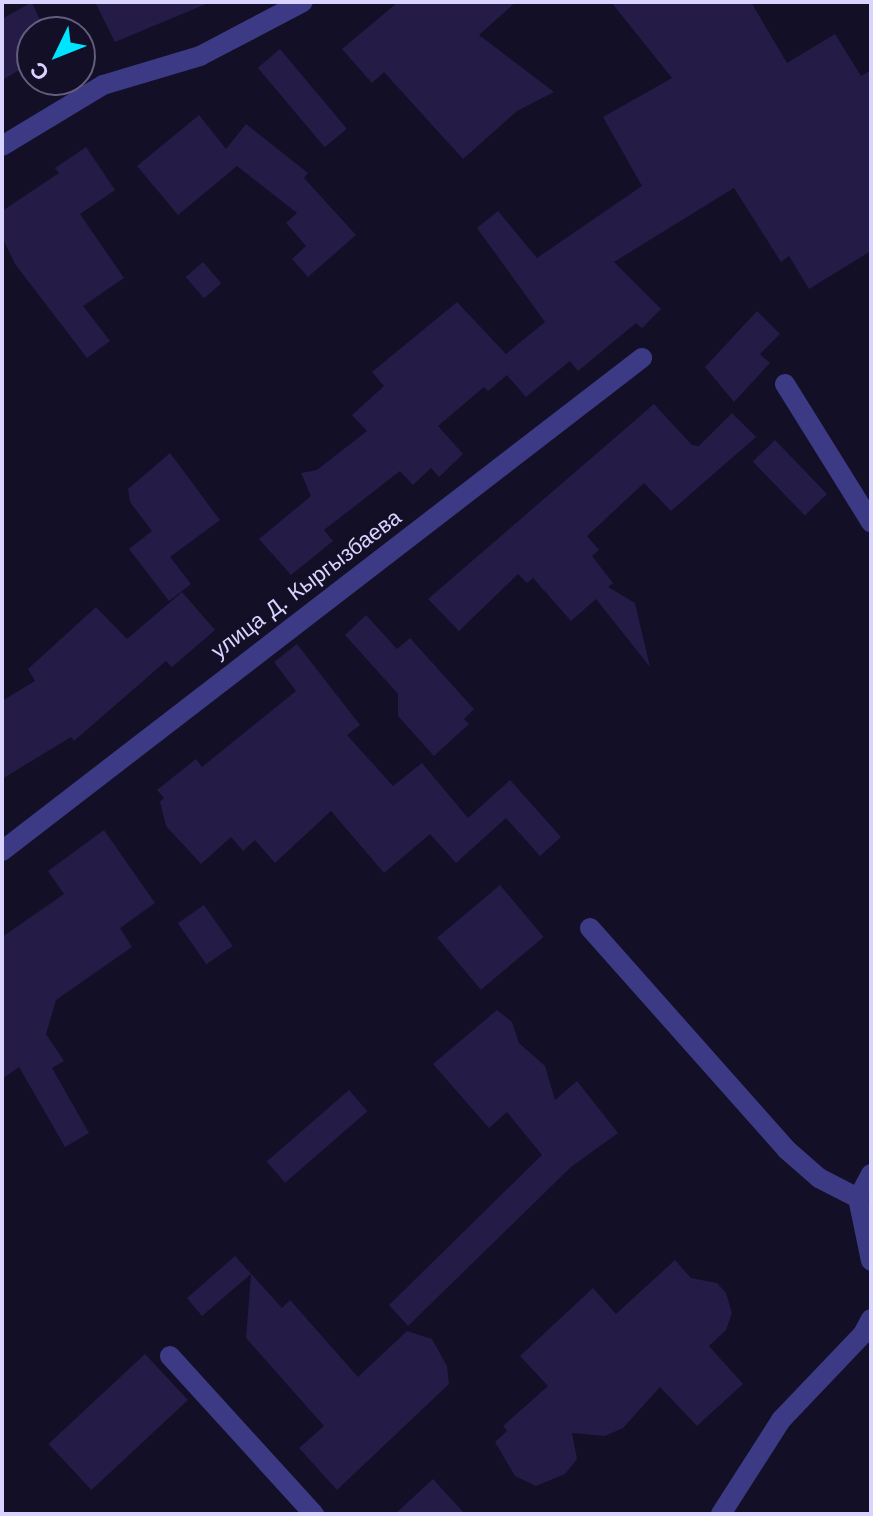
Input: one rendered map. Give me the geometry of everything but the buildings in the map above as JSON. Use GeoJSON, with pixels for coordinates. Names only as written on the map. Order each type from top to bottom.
{"type":"FeatureCollection","features":[{"type":"Feature","properties":{"kind":"street"},"geometry":{"type":"LineString","coordinates":[[2,146],[103,85],[200,56],[303,2]]}},
{"type":"Feature","properties":{"kind":"street","name":"улица Д. Кыргызбаева"},"geometry":{"type":"LineString","coordinates":[[2,851],[642,358]]}},
{"type":"Feature","properties":{"kind":"street"},"geometry":{"type":"LineString","coordinates":[[785,384],[871,522]]}},
{"type":"Feature","properties":{"kind":"street"},"geometry":{"type":"LineString","coordinates":[[590,928],[787,1150],[819,1178],[858,1198]]}},
{"type":"Feature","properties":{"kind":"street"},"geometry":{"type":"LineString","coordinates":[[871,1174],[858,1198],[871,1261]]}},
{"type":"Feature","properties":{"kind":"street"},"geometry":{"type":"LineString","coordinates":[[721,1514],[781,1420],[868,1330]]}},
{"type":"Feature","properties":{"kind":"street"},"geometry":{"type":"LineString","coordinates":[[170,1356],[314,1514]]}}]}
